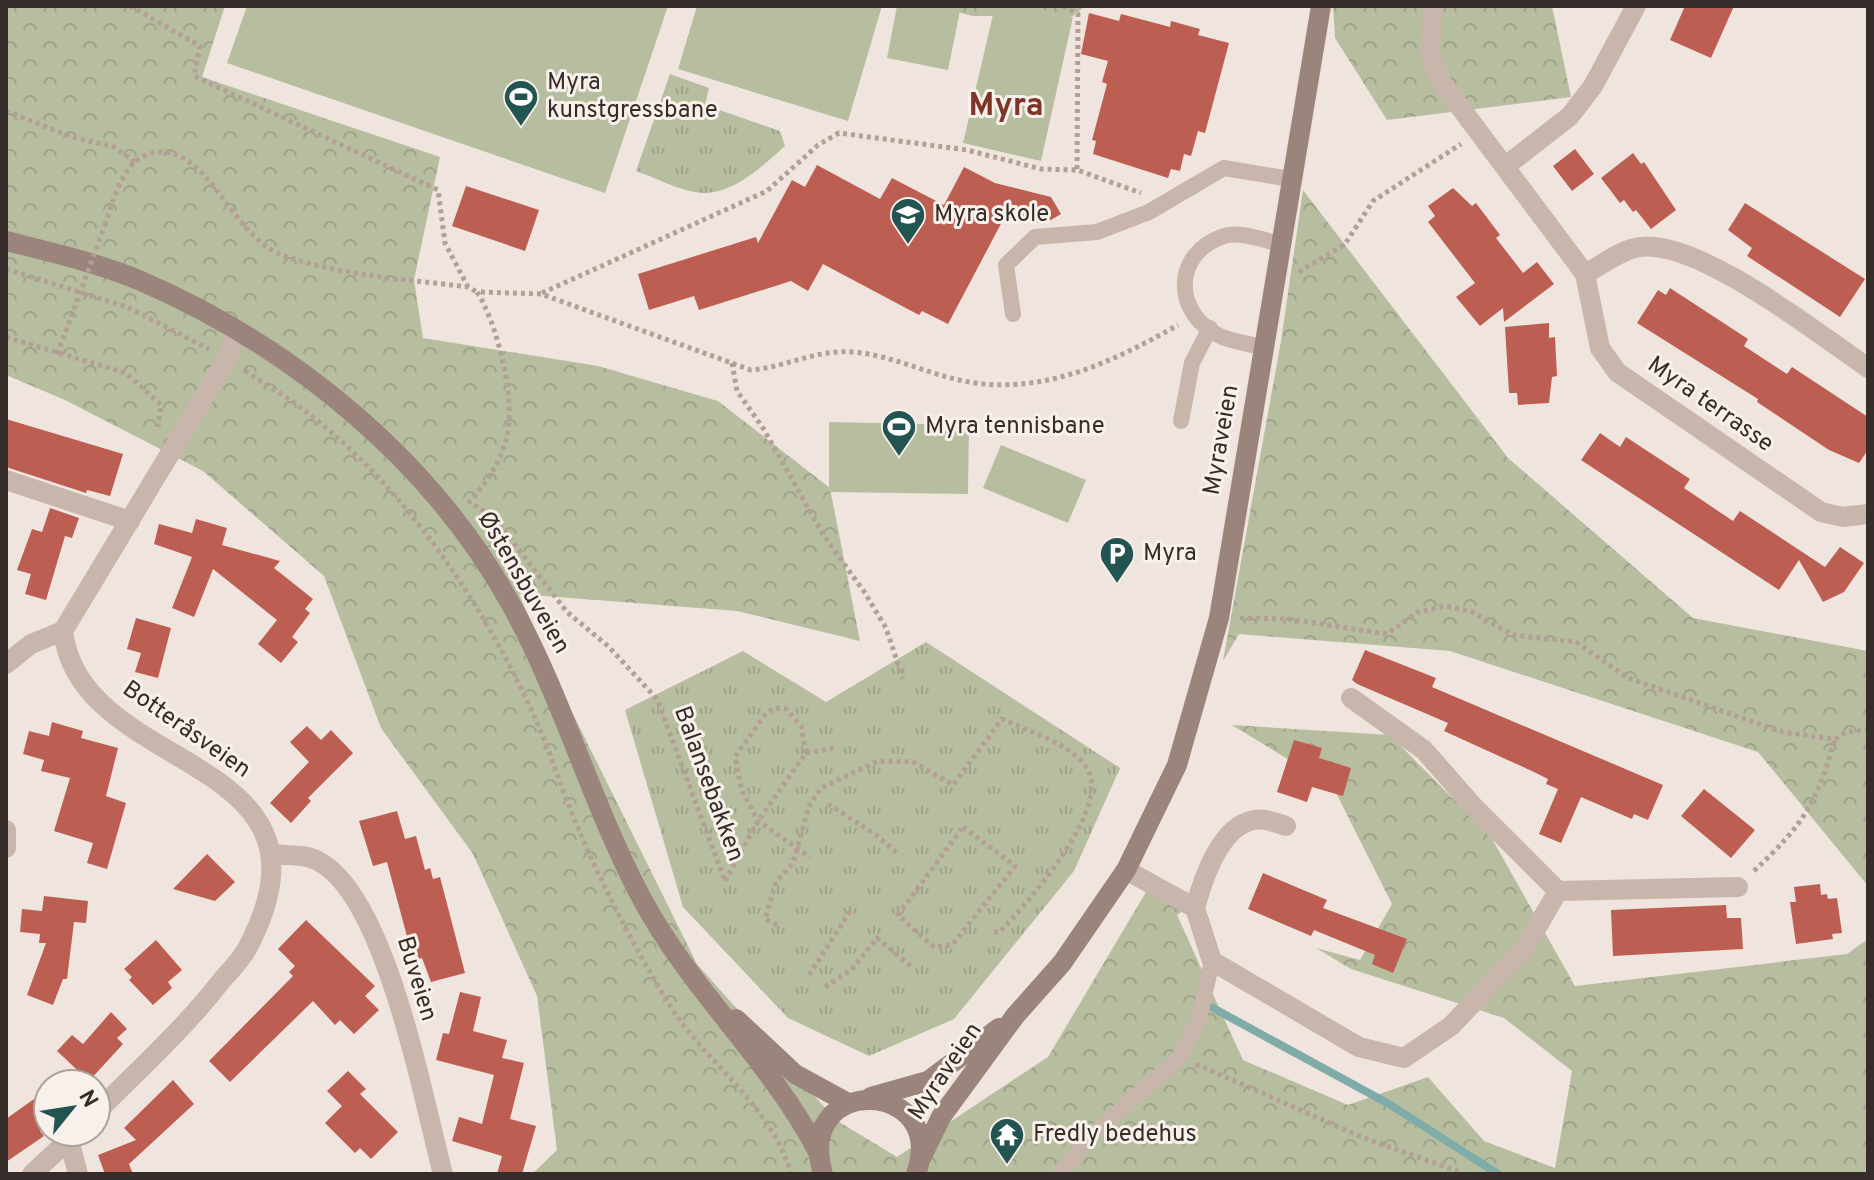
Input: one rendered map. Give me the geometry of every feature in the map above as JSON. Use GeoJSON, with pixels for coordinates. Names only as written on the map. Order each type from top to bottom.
{"type":"FeatureCollection","features":[{"type":"Feature","properties":{"kind":"main road","name":"Myraveien"},"geometry":{"type":"LineString","coordinates":[[919,1166],[941,1117],[1015,1016],[1062,963],[1126,870],[1177,765],[1219,618],[1321,6]]}},
{"type":"Feature","properties":{"kind":"main road","name":"Østensbuveien"},"geometry":{"type":"LineString","coordinates":[[6,241],[139,280],[236,329],[324,389],[392,448],[455,517],[512,606],[560,702],[602,816],[644,902],[699,983],[801,1120],[817,1150],[822,1174]]}},
{"type":"Feature","properties":{"kind":"main road","name":"Østensbuveien"},"geometry":{"type":"LineString","coordinates":[[699,983],[795,1074],[858,1100],[886,1101],[910,1117],[921,1139],[919,1166]]}},
{"type":"Feature","properties":{"kind":"main road","name":"Myraveien"},"geometry":{"type":"LineString","coordinates":[[858,1100],[928,1081],[1015,1016]]}},
{"type":"Feature","properties":{"kind":"main road"},"geometry":{"type":"LineString","coordinates":[[817,1150],[821,1130],[832,1114],[858,1100]]}},
{"type":"Feature","properties":{"kind":"street","name":"Myra terrasse"},"geometry":{"type":"LineString","coordinates":[[1433,6],[1430,54],[1439,79],[1507,165],[1585,274],[1600,348],[1617,372],[1821,512],[1843,517],[1868,514]]}},
{"type":"Feature","properties":{"kind":"street"},"geometry":{"type":"LineString","coordinates":[[1507,165],[1570,116],[1593,86],[1636,6]]}},
{"type":"Feature","properties":{"kind":"street"},"geometry":{"type":"LineString","coordinates":[[1585,274],[1634,248],[1662,246],[1697,257],[1788,312],[1868,368]]}},
{"type":"Feature","properties":{"kind":"street"},"geometry":{"type":"LineString","coordinates":[[6,664],[31,644],[63,631],[227,359],[236,329]]}},
{"type":"Feature","properties":{"kind":"street"},"geometry":{"type":"LineString","coordinates":[[6,480],[130,521]]}},
{"type":"Feature","properties":{"kind":"street","name":"Botteråsveien"},"geometry":{"type":"LineString","coordinates":[[63,631],[65,651],[88,691],[113,716],[236,792],[259,824],[273,854]]}},
{"type":"Feature","properties":{"kind":"street"},"geometry":{"type":"LineString","coordinates":[[1351,698],[1424,750],[1474,807],[1558,891],[1738,887]]}},
{"type":"Feature","properties":{"kind":"street"},"geometry":{"type":"LineString","coordinates":[[1286,826],[1251,820],[1234,830],[1205,872],[1195,908],[1212,961],[1359,1047],[1404,1058],[1451,1026],[1525,948],[1558,891]]}},
{"type":"Feature","properties":{"kind":"street"},"geometry":{"type":"LineString","coordinates":[[6,830],[6,848]]}},
{"type":"Feature","properties":{"kind":"street"},"geometry":{"type":"LineString","coordinates":[[112,1097],[206,1001],[248,948],[266,899],[273,854]]}},
{"type":"Feature","properties":{"kind":"street","name":"Buveien"},"geometry":{"type":"LineString","coordinates":[[273,854],[314,859],[339,877],[367,916],[386,962],[443,1174]]}},
{"type":"Feature","properties":{"kind":"street"},"geometry":{"type":"LineString","coordinates":[[1126,870],[1195,908]]}},
{"type":"Feature","properties":{"kind":"street"},"geometry":{"type":"LineString","coordinates":[[32,1174],[60,1148]]}},
{"type":"Feature","properties":{"kind":"street"},"geometry":{"type":"LineString","coordinates":[[75,1148],[78,1174]]}},
{"type":"Feature","properties":{"kind":"lane"},"geometry":{"type":"LineString","coordinates":[[1013,314],[1006,265],[1035,237],[1097,232],[1165,202],[1224,168],[1290,179]]}},
{"type":"Feature","properties":{"kind":"lane"},"geometry":{"type":"LineString","coordinates":[[1264,348],[1221,336],[1194,316],[1184,295],[1185,272],[1196,251],[1227,235],[1279,244]]}},
{"type":"Feature","properties":{"kind":"lane"},"geometry":{"type":"LineString","coordinates":[[1181,421],[1192,363],[1210,328]]}},
{"type":"Feature","properties":{"kind":"lane"},"geometry":{"type":"LineString","coordinates":[[1060,1174],[1091,1136],[1180,1057],[1199,1019],[1212,961]]}},
{"type":"Feature","properties":{"kind":"path"},"geometry":{"type":"LineString","coordinates":[[130,6],[200,46],[194,76],[438,190],[445,243],[468,287]]}},
{"type":"Feature","properties":{"kind":"path"},"geometry":{"type":"LineString","coordinates":[[1063,6],[1078,14],[1077,170]]}},
{"type":"Feature","properties":{"kind":"path"},"geometry":{"type":"LineString","coordinates":[[6,111],[72,137],[114,147],[135,162]]}},
{"type":"Feature","properties":{"kind":"path"},"geometry":{"type":"LineString","coordinates":[[541,294],[767,191],[818,145],[839,133],[967,150],[1041,169],[1077,170],[1165,202]]}},
{"type":"Feature","properties":{"kind":"path"},"geometry":{"type":"LineString","coordinates":[[1305,270],[1345,244],[1373,201],[1464,141]]}},
{"type":"Feature","properties":{"kind":"path"},"geometry":{"type":"LineString","coordinates":[[57,354],[122,178],[135,162],[162,152],[188,160],[205,175],[234,218],[279,254],[349,273],[468,287],[477,292],[541,294],[751,370],[775,368],[811,355],[851,352],[895,359],[958,380],[1002,387],[1068,376],[1118,359],[1194,316]]}},
{"type":"Feature","properties":{"kind":"path"},"geometry":{"type":"LineString","coordinates":[[6,269],[127,307],[227,359],[306,411],[368,468],[428,538],[485,622],[534,714],[582,837],[617,913],[670,1007],[763,1117],[783,1147],[791,1174]]}},
{"type":"Feature","properties":{"kind":"path"},"geometry":{"type":"LineString","coordinates":[[428,538],[455,517],[489,481],[509,422],[495,324],[477,292]]}},
{"type":"Feature","properties":{"kind":"path"},"geometry":{"type":"LineString","coordinates":[[6,337],[126,373],[161,405],[157,433]]}},
{"type":"Feature","properties":{"kind":"path"},"geometry":{"type":"LineString","coordinates":[[732,363],[737,391],[763,428],[824,536],[886,628],[903,679]]}},
{"type":"Feature","properties":{"kind":"path","name":"Balansebakken"},"geometry":{"type":"LineString","coordinates":[[470,502],[495,519],[567,612],[608,646],[657,699],[725,881],[758,821]]}},
{"type":"Feature","properties":{"kind":"path"},"geometry":{"type":"LineString","coordinates":[[1219,618],[1287,619],[1387,634],[1418,612],[1445,606],[1470,611],[1513,635],[1576,642],[1628,678],[1782,732],[1835,739],[1846,732],[1868,730]]}},
{"type":"Feature","properties":{"kind":"path"},"geometry":{"type":"LineString","coordinates":[[806,753],[801,726],[786,709],[774,708],[764,716],[735,757],[742,791],[758,821],[797,845],[810,857]]}},
{"type":"Feature","properties":{"kind":"path"},"geometry":{"type":"LineString","coordinates":[[777,925],[765,919],[776,882],[793,863],[809,806],[821,788],[878,761],[913,762],[953,785],[1002,719],[1074,754],[1088,768],[1093,790],[1082,822],[1038,890],[1000,932],[992,932]]}},
{"type":"Feature","properties":{"kind":"path"},"geometry":{"type":"LineString","coordinates":[[1738,887],[1789,839],[1816,800],[1835,739]]}},
{"type":"Feature","properties":{"kind":"path"},"geometry":{"type":"LineString","coordinates":[[758,821],[806,753],[834,748]]}},
{"type":"Feature","properties":{"kind":"path"},"geometry":{"type":"LineString","coordinates":[[828,804],[876,835],[898,854]]}},
{"type":"Feature","properties":{"kind":"path"},"geometry":{"type":"LineString","coordinates":[[963,827],[1015,866],[952,945],[934,947],[898,915],[963,827]]}},
{"type":"Feature","properties":{"kind":"path"},"geometry":{"type":"LineString","coordinates":[[809,975],[851,910]]}},
{"type":"Feature","properties":{"kind":"path"},"geometry":{"type":"LineString","coordinates":[[825,987],[852,969],[877,938],[912,967]]}},
{"type":"Feature","properties":{"kind":"path"},"geometry":{"type":"LineString","coordinates":[[1180,1057],[1359,1136],[1465,1174]]}},
{"type":"Feature","properties":{"kind":"green space"},"geometry":{"type":"Polygon","coordinates":[[[6,6],[225,6],[202,77],[440,157],[414,280],[423,338],[598,366],[718,401],[830,488],[860,641],[737,611],[519,594],[565,698],[697,964],[836,1120],[897,1157],[1048,1057],[1149,887],[1187,908],[1177,915],[1243,1060],[1348,1105],[1428,1077],[1484,1141],[1555,1168],[1572,1071],[1504,1018],[1351,969],[1316,948],[1360,960],[1392,904],[1333,787],[1232,725],[1390,735],[1491,837],[1575,986],[1847,954],[1868,939],[1868,1174],[532,1174],[557,1150],[537,996],[473,854],[381,728],[324,576],[203,471],[65,400],[6,375],[6,6]]]}},
{"type":"Feature","properties":{"kind":"green space","name":"Myra kunstgressbane"},"geometry":{"type":"Polygon","coordinates":[[[247,6],[668,6],[605,193],[227,63],[247,6]]]}},
{"type":"Feature","properties":{"kind":"green space"},"geometry":{"type":"Polygon","coordinates":[[[697,6],[882,6],[848,121],[678,69],[697,6]]]}},
{"type":"Feature","properties":{"kind":"green space"},"geometry":{"type":"Polygon","coordinates":[[[897,6],[961,6],[948,70],[887,58],[897,6]]]}},
{"type":"Feature","properties":{"kind":"green space"},"geometry":{"type":"Polygon","coordinates":[[[933,6],[1085,6],[1073,16],[973,16],[933,6]]]}},
{"type":"Feature","properties":{"kind":"green space"},"geometry":{"type":"Polygon","coordinates":[[[995,6],[1026,6],[1073,17],[1041,161],[963,143],[995,6]]]}},
{"type":"Feature","properties":{"kind":"green space"},"geometry":{"type":"Polygon","coordinates":[[[1333,6],[1552,6],[1571,97],[1387,120],[1335,38],[1333,6]]]}},
{"type":"Feature","properties":{"kind":"green space"},"geometry":{"type":"Polygon","coordinates":[[[670,74],[709,88],[705,105],[780,131],[785,146],[748,177],[715,192],[686,190],[636,171],[670,74]]]}},
{"type":"Feature","properties":{"kind":"green space"},"geometry":{"type":"Polygon","coordinates":[[[1303,190],[1508,458],[1693,618],[1868,651],[1868,886],[1758,752],[1450,651],[1239,634],[1223,661],[1281,341],[1303,190]]]}},
{"type":"Feature","properties":{"kind":"green space","name":"Myra tennisbane"},"geometry":{"type":"Polygon","coordinates":[[[829,422],[969,425],[968,494],[829,492],[829,422]]]}},
{"type":"Feature","properties":{"kind":"green space"},"geometry":{"type":"Polygon","coordinates":[[[1001,445],[1086,480],[1068,523],[983,488],[1001,445]]]}},
{"type":"Feature","properties":{"kind":"green space"},"geometry":{"type":"Polygon","coordinates":[[[926,642],[1120,768],[1074,871],[954,1019],[869,1056],[788,1018],[683,907],[625,710],[743,651],[826,702],[926,642]]]}},
{"type":"Feature","properties":{"kind":"building"},"geometry":{"type":"Polygon","coordinates":[[[1685,6],[1734,6],[1711,58],[1670,40],[1685,6]]]}},
{"type":"Feature","properties":{"kind":"building"},"geometry":{"type":"Polygon","coordinates":[[[1089,13],[1119,21],[1121,14],[1170,27],[1171,21],[1200,29],[1198,35],[1229,43],[1205,133],[1198,131],[1191,156],[1184,154],[1180,171],[1171,169],[1168,178],[1093,154],[1096,141],[1092,140],[1107,84],[1102,82],[1108,61],[1081,54],[1089,13]]]}},
{"type":"Feature","properties":{"kind":"building"},"geometry":{"type":"Polygon","coordinates":[[[1575,149],[1594,174],[1572,191],[1553,166],[1575,149]]]}},
{"type":"Feature","properties":{"kind":"building"},"geometry":{"type":"Polygon","coordinates":[[[1633,153],[1641,164],[1644,162],[1676,210],[1651,229],[1636,210],[1633,212],[1624,200],[1620,203],[1601,178],[1633,153]]]}},
{"type":"Feature","properties":{"kind":"building"},"geometry":{"type":"Polygon","coordinates":[[[817,165],[880,199],[892,178],[944,205],[964,167],[995,183],[1051,197],[1061,214],[1044,224],[1016,217],[1013,223],[1004,218],[948,324],[922,311],[919,315],[823,264],[808,291],[791,281],[699,310],[694,296],[649,310],[638,274],[756,237],[758,243],[792,180],[805,187],[817,165]]]}},
{"type":"Feature","properties":{"kind":"building"},"geometry":{"type":"Polygon","coordinates":[[[466,186],[539,210],[525,251],[452,226],[466,186]]]}},
{"type":"Feature","properties":{"kind":"building"},"geometry":{"type":"Polygon","coordinates":[[[1453,188],[1472,206],[1476,203],[1500,235],[1496,238],[1523,273],[1537,262],[1554,284],[1504,322],[1503,308],[1480,326],[1456,297],[1475,283],[1428,222],[1435,216],[1428,206],[1453,188]]]}},
{"type":"Feature","properties":{"kind":"building"},"geometry":{"type":"Polygon","coordinates":[[[1745,203],[1865,279],[1840,317],[1747,256],[1752,248],[1728,230],[1745,203]]]}},
{"type":"Feature","properties":{"kind":"building"},"geometry":{"type":"Polygon","coordinates":[[[1670,288],[1748,339],[1744,346],[1787,374],[1792,367],[1868,417],[1868,450],[1859,463],[1829,450],[1757,402],[1758,399],[1637,323],[1658,290],[1666,295],[1670,288]]]}},
{"type":"Feature","properties":{"kind":"building"},"geometry":{"type":"Polygon","coordinates":[[[1549,323],[1549,338],[1555,337],[1557,376],[1552,377],[1549,403],[1518,405],[1517,393],[1509,393],[1505,327],[1549,323]]]}},
{"type":"Feature","properties":{"kind":"building"},"geometry":{"type":"Polygon","coordinates":[[[6,419],[123,454],[110,496],[87,490],[86,493],[6,467],[6,419]]]}},
{"type":"Feature","properties":{"kind":"building"},"geometry":{"type":"Polygon","coordinates":[[[1600,433],[1620,447],[1626,437],[1690,479],[1684,488],[1733,521],[1740,511],[1825,567],[1840,547],[1864,563],[1844,592],[1823,602],[1799,560],[1779,590],[1581,460],[1600,433]]]}},
{"type":"Feature","properties":{"kind":"building"},"geometry":{"type":"Polygon","coordinates":[[[50,508],[79,518],[72,538],[65,536],[46,600],[25,594],[31,574],[17,570],[32,529],[42,532],[50,508]]]}},
{"type":"Feature","properties":{"kind":"building"},"geometry":{"type":"Polygon","coordinates":[[[196,519],[227,528],[222,545],[280,561],[274,568],[313,599],[305,609],[310,613],[292,637],[298,642],[281,663],[258,644],[277,620],[213,569],[194,617],[172,608],[192,557],[154,544],[159,524],[192,533],[196,519]]]}},
{"type":"Feature","properties":{"kind":"building"},"geometry":{"type":"Polygon","coordinates":[[[136,618],[171,628],[158,678],[135,672],[141,653],[127,649],[136,618]]]}},
{"type":"Feature","properties":{"kind":"building"},"geometry":{"type":"Polygon","coordinates":[[[1365,650],[1436,678],[1432,687],[1663,785],[1648,820],[1634,814],[1632,819],[1581,797],[1561,843],[1539,834],[1558,789],[1546,784],[1548,779],[1444,731],[1448,723],[1357,684],[1352,680],[1365,650]]]}},
{"type":"Feature","properties":{"kind":"building"},"geometry":{"type":"Polygon","coordinates":[[[52,722],[83,731],[81,738],[118,748],[106,796],[126,803],[107,869],[87,863],[93,843],[54,831],[70,778],[41,771],[44,760],[23,754],[29,731],[49,736],[52,722]]]}},
{"type":"Feature","properties":{"kind":"building"},"geometry":{"type":"Polygon","coordinates":[[[307,726],[321,740],[331,730],[353,753],[308,798],[311,801],[291,823],[270,803],[309,762],[290,742],[307,726]]]}},
{"type":"Feature","properties":{"kind":"building"},"geometry":{"type":"Polygon","coordinates":[[[1294,740],[1322,748],[1319,758],[1351,768],[1343,796],[1312,787],[1307,802],[1277,792],[1294,740]]]}},
{"type":"Feature","properties":{"kind":"building"},"geometry":{"type":"Polygon","coordinates":[[[1704,789],[1755,830],[1731,858],[1681,816],[1704,789]]]}},
{"type":"Feature","properties":{"kind":"building"},"geometry":{"type":"Polygon","coordinates":[[[397,811],[405,839],[416,836],[425,870],[430,868],[433,879],[440,877],[465,973],[431,982],[422,958],[409,962],[403,941],[408,940],[387,862],[373,866],[359,821],[397,811]]]}},
{"type":"Feature","properties":{"kind":"building"},"geometry":{"type":"Polygon","coordinates":[[[207,854],[235,882],[215,901],[173,889],[207,854]]]}},
{"type":"Feature","properties":{"kind":"building"},"geometry":{"type":"Polygon","coordinates":[[[1263,873],[1327,900],[1323,908],[1407,939],[1393,973],[1372,964],[1375,955],[1314,930],[1311,936],[1248,909],[1263,873]]]}},
{"type":"Feature","properties":{"kind":"building"},"geometry":{"type":"Polygon","coordinates":[[[1820,884],[1821,895],[1827,894],[1828,899],[1837,898],[1842,933],[1832,934],[1833,939],[1796,944],[1790,902],[1796,902],[1794,887],[1820,884]]]}},
{"type":"Feature","properties":{"kind":"building"},"geometry":{"type":"Polygon","coordinates":[[[44,896],[88,901],[86,923],[74,922],[67,979],[63,979],[53,1005],[27,995],[46,943],[39,943],[40,934],[20,932],[22,909],[42,911],[44,896]]]}},
{"type":"Feature","properties":{"kind":"building"},"geometry":{"type":"Polygon","coordinates":[[[1726,905],[1727,918],[1741,918],[1743,949],[1613,956],[1611,910],[1726,905]]]}},
{"type":"Feature","properties":{"kind":"building"},"geometry":{"type":"Polygon","coordinates":[[[306,920],[375,986],[365,996],[379,1010],[354,1034],[340,1020],[335,1025],[313,1001],[230,1082],[209,1061],[293,976],[289,972],[295,966],[278,949],[306,920]]]}},
{"type":"Feature","properties":{"kind":"building"},"geometry":{"type":"Polygon","coordinates":[[[156,940],[182,970],[168,982],[172,988],[153,1005],[129,980],[132,977],[124,969],[156,940]]]}},
{"type":"Feature","properties":{"kind":"building"},"geometry":{"type":"Polygon","coordinates":[[[460,992],[481,997],[473,1031],[507,1040],[502,1058],[524,1063],[510,1119],[536,1126],[522,1174],[497,1174],[502,1156],[452,1141],[459,1117],[482,1124],[494,1075],[436,1060],[443,1033],[449,1034],[460,992]]]}},
{"type":"Feature","properties":{"kind":"building"},"geometry":{"type":"Polygon","coordinates":[[[111,1012],[127,1029],[117,1038],[123,1044],[101,1068],[75,1068],[57,1051],[72,1035],[83,1044],[111,1012]]]}},
{"type":"Feature","properties":{"kind":"building"},"geometry":{"type":"Polygon","coordinates":[[[348,1071],[366,1089],[360,1094],[398,1132],[371,1159],[360,1148],[355,1153],[325,1123],[342,1106],[327,1091],[348,1071]]]}},
{"type":"Feature","properties":{"kind":"building"},"geometry":{"type":"Polygon","coordinates":[[[173,1080],[194,1104],[129,1164],[133,1174],[105,1174],[98,1155],[136,1140],[124,1128],[173,1080]]]}},
{"type":"Feature","properties":{"kind":"building"},"geometry":{"type":"Polygon","coordinates":[[[32,1100],[32,1144],[6,1162],[6,1119],[32,1100]]]}},
{"type":"Feature","properties":{"kind":"waterway"},"geometry":{"type":"LineString","coordinates":[[1213,1008],[1389,1104],[1498,1174]]}},
{"type":"Feature","properties":{"kind":"place","name":"Myra kunstgressbane"},"geometry":{"type":"Point","coordinates":[521,128]}},
{"type":"Feature","properties":{"kind":"place","name":"Myra skole"},"geometry":{"type":"Point","coordinates":[908,246]}},
{"type":"Feature","properties":{"kind":"place","name":"Myra tennisbane"},"geometry":{"type":"Point","coordinates":[899,458]}},
{"type":"Feature","properties":{"kind":"place","name":"Myra"},"geometry":{"type":"Point","coordinates":[1117,585]}},
{"type":"Feature","properties":{"kind":"place","name":"Fredly bedehus"},"geometry":{"type":"Point","coordinates":[1007,1166]}},
{"type":"Feature","properties":{"kind":"district","name":"Myra"},"geometry":{"type":"Point","coordinates":[1006,107]}}]}
